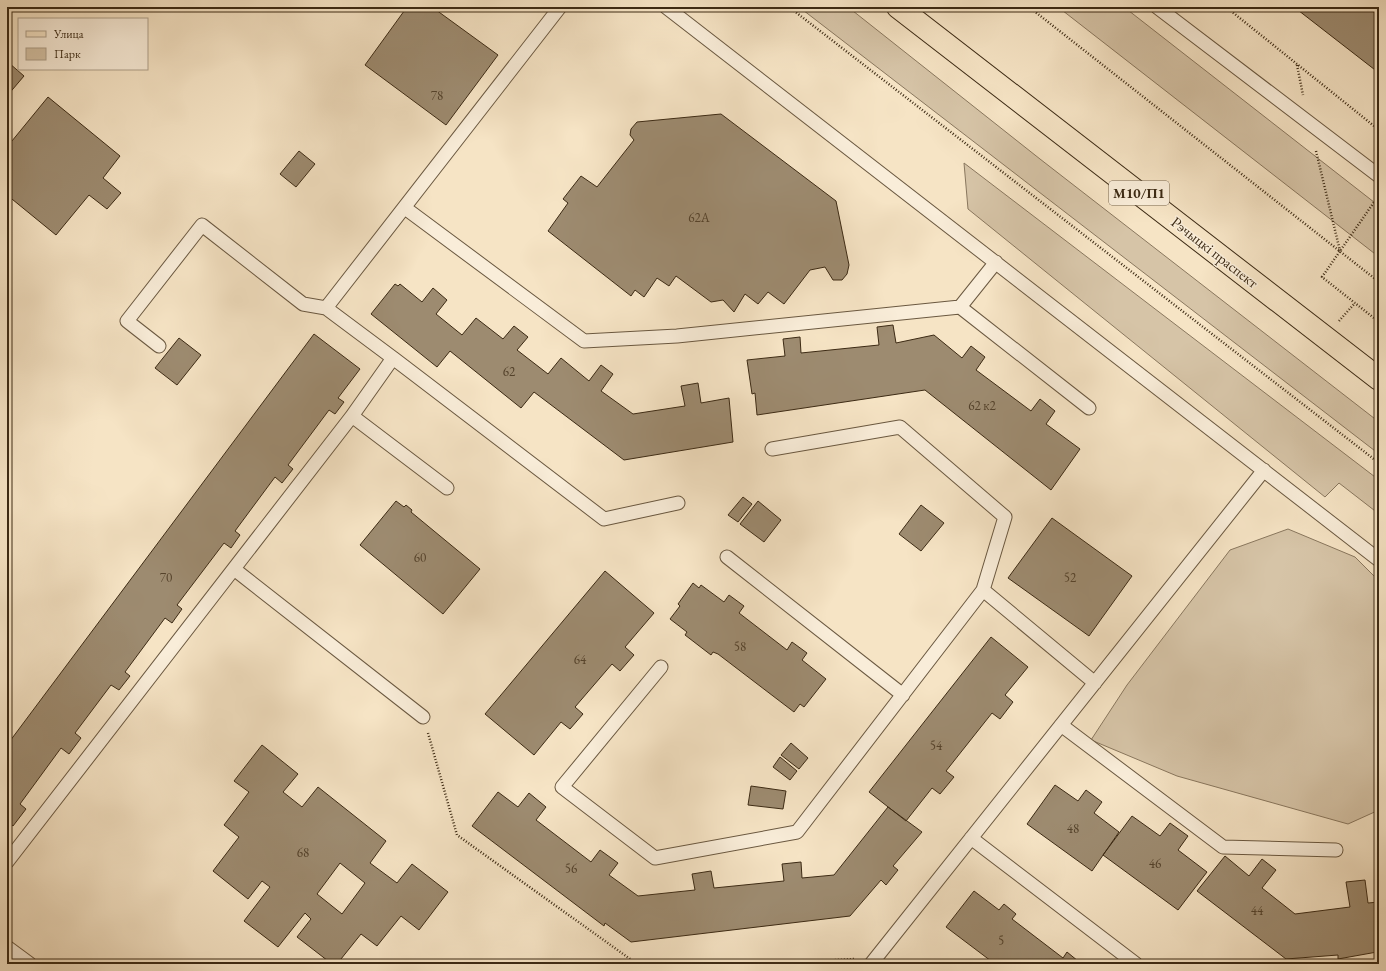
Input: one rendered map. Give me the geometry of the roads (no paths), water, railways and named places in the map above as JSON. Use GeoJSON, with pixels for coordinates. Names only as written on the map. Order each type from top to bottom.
{"type":"FeatureCollection","features":[{"type":"Feature","properties":{"kind":"main road","name":"Рэчыцкі праспект"},"geometry":{"type":"LineString","coordinates":[[898,7],[1379,379]]}},
{"type":"Feature","properties":{"kind":"lane"},"geometry":{"type":"LineString","coordinates":[[326,308],[560,7]]}},
{"type":"Feature","properties":{"kind":"lane"},"geometry":{"type":"LineString","coordinates":[[666,7],[1379,560]]}},
{"type":"Feature","properties":{"kind":"lane"},"geometry":{"type":"LineString","coordinates":[[1157,7],[1379,176]]}},
{"type":"Feature","properties":{"kind":"lane"},"geometry":{"type":"LineString","coordinates":[[404,208],[584,342],[677,336],[960,307],[1089,408]]}},
{"type":"Feature","properties":{"kind":"lane"},"geometry":{"type":"LineString","coordinates":[[159,346],[127,321],[202,225],[303,304],[326,308],[604,519],[678,503]]}},
{"type":"Feature","properties":{"kind":"lane"},"geometry":{"type":"LineString","coordinates":[[960,307],[996,262]]}},
{"type":"Feature","properties":{"kind":"lane"},"geometry":{"type":"LineString","coordinates":[[7,862],[352,416],[393,358]]}},
{"type":"Feature","properties":{"kind":"lane"},"geometry":{"type":"LineString","coordinates":[[352,416],[447,488]]}},
{"type":"Feature","properties":{"kind":"lane"},"geometry":{"type":"LineString","coordinates":[[661,667],[562,787],[655,858],[797,832],[983,590],[1005,517],[900,427],[772,450]]}},
{"type":"Feature","properties":{"kind":"lane"},"geometry":{"type":"LineString","coordinates":[[877,962],[971,838],[1264,470]]}},
{"type":"Feature","properties":{"kind":"lane"},"geometry":{"type":"LineString","coordinates":[[727,557],[903,694]]}},
{"type":"Feature","properties":{"kind":"lane"},"geometry":{"type":"LineString","coordinates":[[234,569],[423,717]]}},
{"type":"Feature","properties":{"kind":"lane"},"geometry":{"type":"LineString","coordinates":[[983,590],[1094,683]]}},
{"type":"Feature","properties":{"kind":"lane"},"geometry":{"type":"LineString","coordinates":[[1061,725],[1223,847],[1336,850]]}},
{"type":"Feature","properties":{"kind":"lane"},"geometry":{"type":"LineString","coordinates":[[971,838],[1136,964]]}},
{"type":"Feature","properties":{"kind":"lane"},"geometry":{"type":"LineString","coordinates":[[7,947],[30,964]]}}]}
